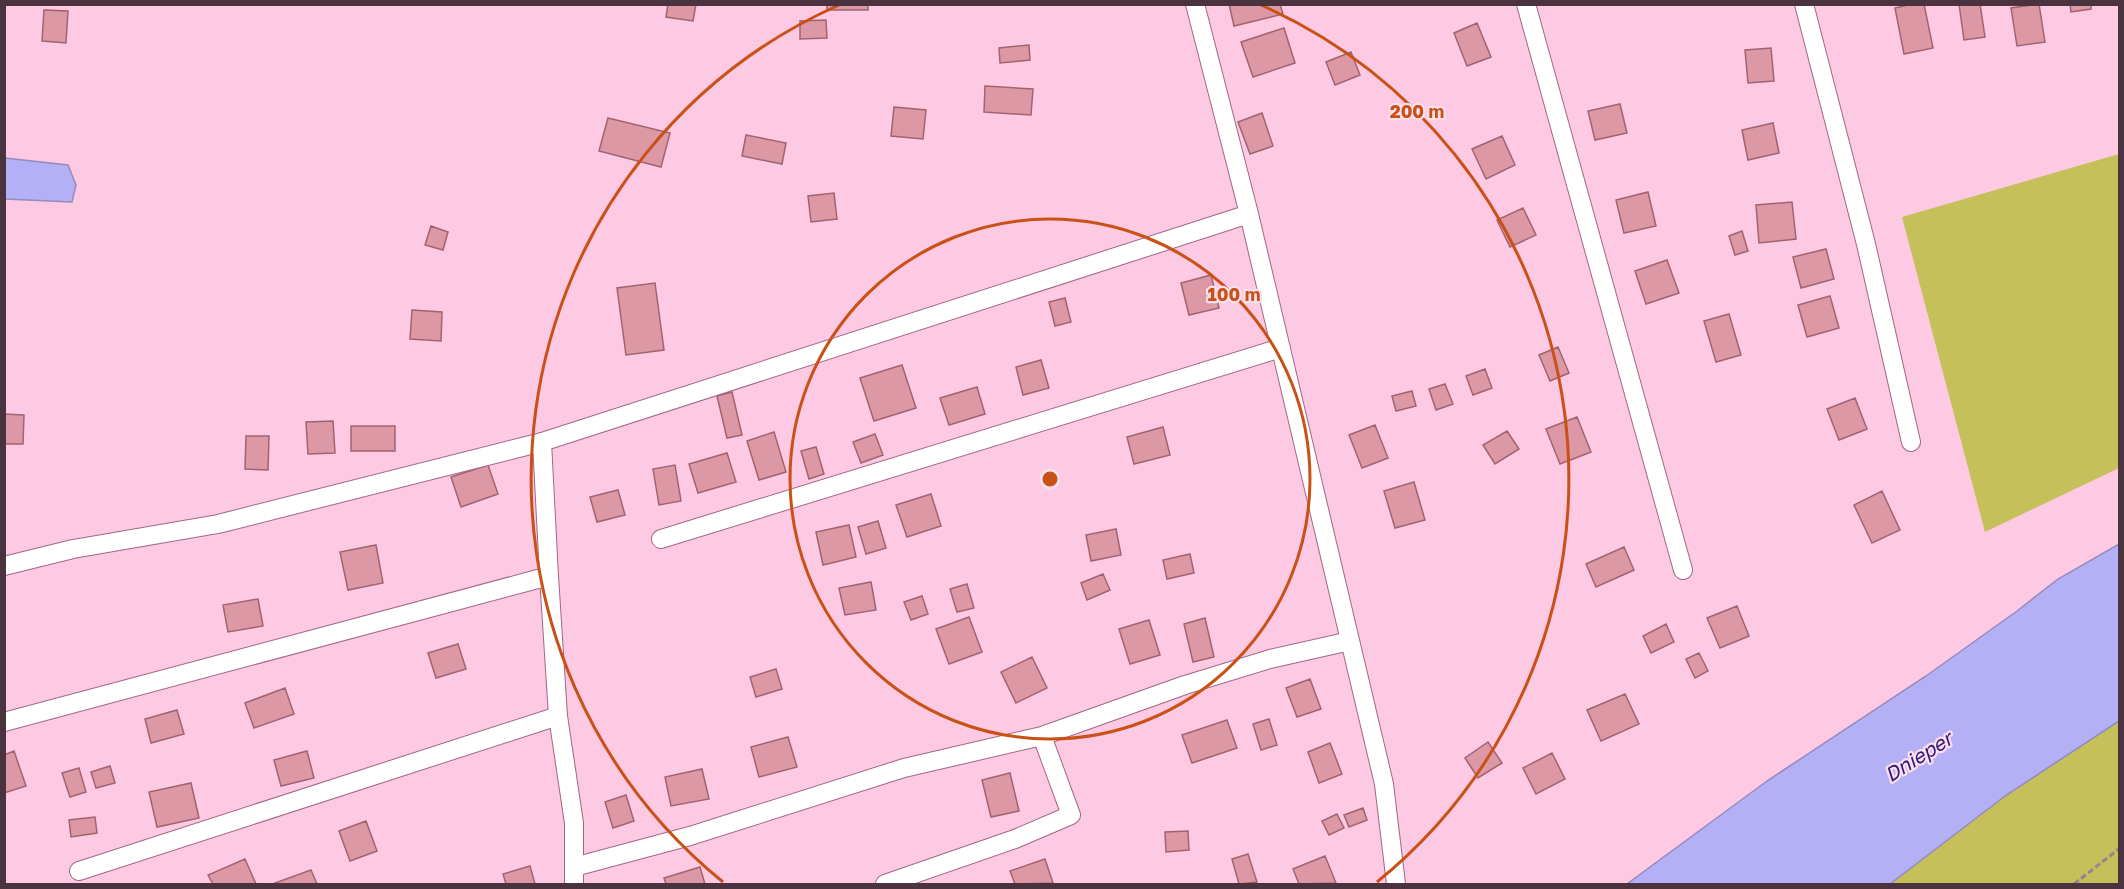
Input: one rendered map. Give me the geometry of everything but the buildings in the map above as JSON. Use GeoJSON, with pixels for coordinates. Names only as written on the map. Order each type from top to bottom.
{"type":"FeatureCollection","features":[{"type":"Feature","properties":{"kind":"street"},"geometry":{"type":"LineString","coordinates":[[1195,4],[1249,214],[1384,784],[1396,885]]}},
{"type":"Feature","properties":{"kind":"street"},"geometry":{"type":"LineString","coordinates":[[1526,4],[1683,570]]}},
{"type":"Feature","properties":{"kind":"street"},"geometry":{"type":"LineString","coordinates":[[1809,5],[1911,442]]}},
{"type":"Feature","properties":{"kind":"street"},"geometry":{"type":"LineString","coordinates":[[4,566],[73,549],[218,524],[543,442],[1249,214]]}},
{"type":"Feature","properties":{"kind":"street"},"geometry":{"type":"LineString","coordinates":[[661,539],[1281,348]]}},
{"type":"Feature","properties":{"kind":"street"},"geometry":{"type":"LineString","coordinates":[[543,442],[558,716],[574,823],[574,876],[690,836],[904,768],[1042,736],[1185,685],[1270,659],[1350,640]]}},
{"type":"Feature","properties":{"kind":"street"},"geometry":{"type":"LineString","coordinates":[[4,722],[549,576]]}},
{"type":"Feature","properties":{"kind":"street"},"geometry":{"type":"LineString","coordinates":[[79,871],[558,716]]}},
{"type":"Feature","properties":{"kind":"street"},"geometry":{"type":"LineString","coordinates":[[885,885],[1015,839],[1071,815],[1042,736]]}},
{"type":"Feature","properties":{"kind":"path"},"geometry":{"type":"LineString","coordinates":[[2074,885],[2120,848]]}},
{"type":"Feature","properties":{"kind":"shaded area"},"geometry":{"type":"Polygon","coordinates":[[[2119,154],[2119,468],[1985,532],[1902,217],[2119,154]]]}},
{"type":"Feature","properties":{"kind":"shaded area"},"geometry":{"type":"Polygon","coordinates":[[[2119,721],[2119,884],[1890,884],[2005,796],[2119,721]]]}},
{"type":"Feature","properties":{"kind":"water"},"geometry":{"type":"Polygon","coordinates":[[[5,158],[68,165],[76,185],[72,202],[5,199],[5,158]]]}},
{"type":"Feature","properties":{"kind":"water","name":"Dnieper"},"geometry":{"type":"Polygon","coordinates":[[[2119,544],[2119,721],[2005,796],[1890,884],[1627,884],[1767,781],[1926,676],[2058,579],[2119,544]]]}}]}
